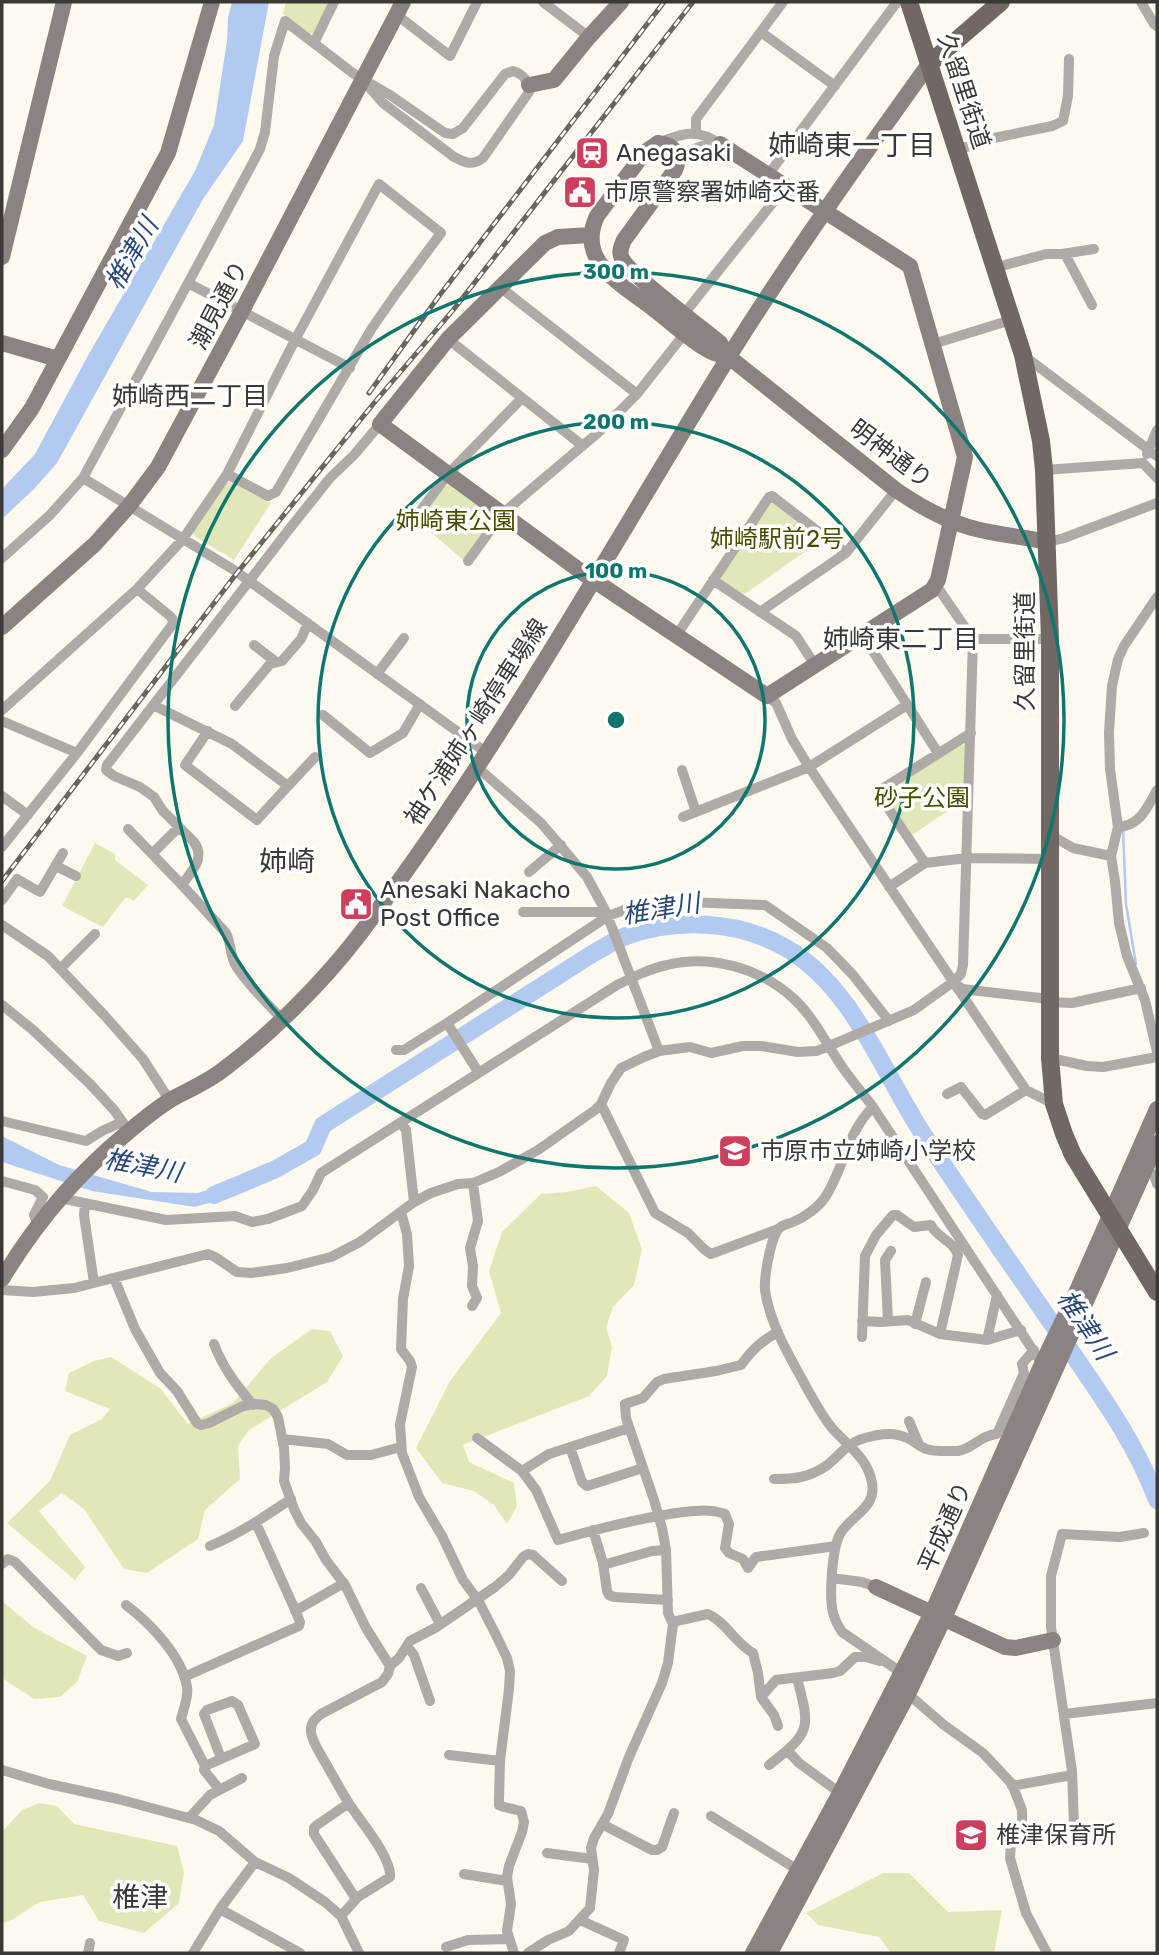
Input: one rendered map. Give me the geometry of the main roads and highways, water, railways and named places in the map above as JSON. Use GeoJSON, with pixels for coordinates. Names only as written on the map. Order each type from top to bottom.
{"type":"FeatureCollection","features":[{"type":"Feature","properties":{"kind":"main road","name":"久留里街道"},"geometry":{"type":"LineString","coordinates":[[905,2],[917,27],[1023,355],[1044,470],[1050,639],[1049,1001],[1054,1104],[1073,1155],[1157,1293]]}},
{"type":"Feature","properties":{"kind":"main road"},"geometry":{"type":"LineString","coordinates":[[929,64],[1001,2]]}},
{"type":"Feature","properties":{"kind":"water"},"geometry":{"type":"Polygon","coordinates":[[[232,2],[269,2],[243,141],[203,199],[57,463],[2,519],[2,489],[35,454],[90,352],[195,171],[214,125],[232,2]]]}},
{"type":"Feature","properties":{"kind":"water"},"geometry":{"type":"Polygon","coordinates":[[[2,1136],[59,1165],[152,1192],[198,1193],[233,1182],[237,1195],[195,1207],[92,1191],[2,1162],[2,1136]]]}},
{"type":"Feature","properties":{"kind":"waterway"},"geometry":{"type":"LineString","coordinates":[[1123,828],[1126,904],[1136,964]]}},
{"type":"Feature","properties":{"kind":"waterway","name":"椎津川"},"geometry":{"type":"LineString","coordinates":[[214,1195],[274,1170],[313,1148],[323,1125],[616,940],[666,926],[707,925],[748,932],[786,948],[809,965],[848,1007],[923,1134],[1116,1419],[1139,1459],[1157,1500]]}},
{"type":"Feature","properties":{"kind":"railway"},"geometry":{"type":"LineString","coordinates":[[369,393],[439,296],[664,2]]}},
{"type":"Feature","properties":{"kind":"railway"},"geometry":{"type":"LineString","coordinates":[[2,881],[237,573],[374,403],[454,309],[693,2]]}},
{"type":"Feature","properties":{"kind":"place","name":"Anegasaki"},"geometry":{"type":"Point","coordinates":[592,153]}},
{"type":"Feature","properties":{"kind":"place","name":"市原警察署姉崎交番"},"geometry":{"type":"Point","coordinates":[580,192]}},
{"type":"Feature","properties":{"kind":"place","name":"Anesaki Nakacho Post Office"},"geometry":{"type":"Point","coordinates":[356,904]}},
{"type":"Feature","properties":{"kind":"place","name":"市原市立姉崎小学校"},"geometry":{"type":"Point","coordinates":[735,1151]}},
{"type":"Feature","properties":{"kind":"place","name":"椎津保育所"},"geometry":{"type":"Point","coordinates":[971,1835]}},
{"type":"Feature","properties":{"kind":"district","name":"姉崎東一丁目"},"geometry":{"type":"Point","coordinates":[852,145]}},
{"type":"Feature","properties":{"kind":"district","name":"姉崎西二丁目"},"geometry":{"type":"Point","coordinates":[190,396]}},
{"type":"Feature","properties":{"kind":"district","name":"姉崎東二丁目"},"geometry":{"type":"Point","coordinates":[901,639]}},
{"type":"Feature","properties":{"kind":"district","name":"姉崎"},"geometry":{"type":"Point","coordinates":[287,861]}},
{"type":"Feature","properties":{"kind":"district","name":"椎津"},"geometry":{"type":"Point","coordinates":[140,1897]}},
{"type":"Feature","properties":{"kind":"park label","name":"姉崎東公園"},"geometry":{"type":"Point","coordinates":[456,521]}},
{"type":"Feature","properties":{"kind":"park label","name":"姉崎駅前2号"},"geometry":{"type":"Point","coordinates":[777,539]}},
{"type":"Feature","properties":{"kind":"park label","name":"砂子公園"},"geometry":{"type":"Point","coordinates":[922,798]}}]}
